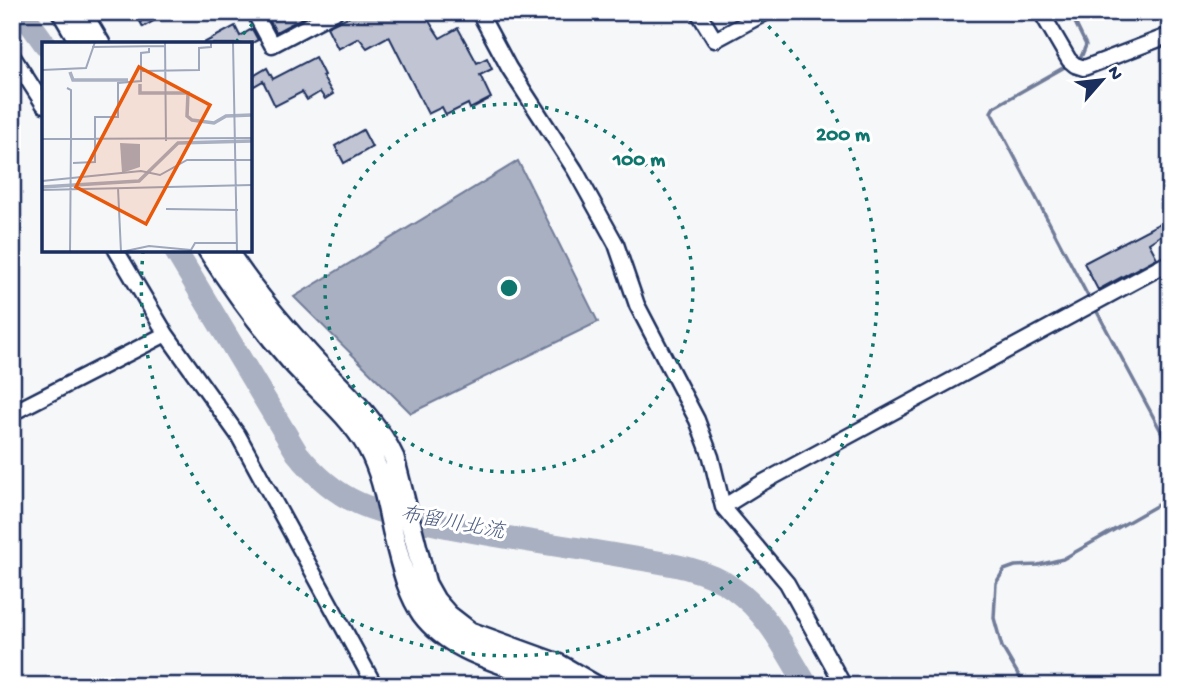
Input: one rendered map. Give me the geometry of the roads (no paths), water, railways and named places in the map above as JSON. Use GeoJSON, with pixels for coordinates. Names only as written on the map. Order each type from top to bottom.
{"type":"FeatureCollection","features":[{"type":"Feature","properties":{"kind":"street"},"geometry":{"type":"LineString","coordinates":[[62,12],[80,42]]}},
{"type":"Feature","properties":{"kind":"street"},"geometry":{"type":"LineString","coordinates":[[81,12],[99,42]]}},
{"type":"Feature","properties":{"kind":"street"},"geometry":{"type":"LineString","coordinates":[[254,12],[272,45],[335,12]]}},
{"type":"Feature","properties":{"kind":"street"},"geometry":{"type":"LineString","coordinates":[[479,12],[509,68],[575,170],[616,244],[637,305],[698,421],[711,457],[723,507],[787,583],[844,686]]}},
{"type":"Feature","properties":{"kind":"street"},"geometry":{"type":"LineString","coordinates":[[698,12],[715,40],[767,12]]}},
{"type":"Feature","properties":{"kind":"street"},"geometry":{"type":"LineString","coordinates":[[1041,12],[1069,60],[1084,68],[1169,39]]}},
{"type":"Feature","properties":{"kind":"street"},"geometry":{"type":"LineString","coordinates":[[12,55],[42,102]]}},
{"type":"Feature","properties":{"kind":"street"},"geometry":{"type":"LineString","coordinates":[[117,252],[166,334],[238,435],[376,686]]}},
{"type":"Feature","properties":{"kind":"street"},"geometry":{"type":"LineString","coordinates":[[209,252],[246,307],[291,361],[359,434],[368,448],[378,469],[410,592],[423,615],[450,640],[474,653],[562,686]]}},
{"type":"Feature","properties":{"kind":"street"},"geometry":{"type":"LineString","coordinates":[[228,252],[262,299],[375,424],[386,440],[394,457],[426,584],[435,600],[448,615],[470,632],[558,664],[596,686]]}},
{"type":"Feature","properties":{"kind":"street"},"geometry":{"type":"LineString","coordinates":[[723,507],[1170,262]]}},
{"type":"Feature","properties":{"kind":"street"},"geometry":{"type":"LineString","coordinates":[[12,413],[166,334]]}},
{"type":"Feature","properties":{"kind":"water"},"geometry":{"type":"Polygon","coordinates":[[[518,161],[598,322],[411,413],[294,297],[518,161]]]}},
{"type":"Feature","properties":{"kind":"waterway","name":"布留川北流"},"geometry":{"type":"LineString","coordinates":[[22,12],[44,42]]}},
{"type":"Feature","properties":{"kind":"waterway"},"geometry":{"type":"LineString","coordinates":[[1070,12],[1086,45],[1077,60]]}},
{"type":"Feature","properties":{"kind":"waterway"},"geometry":{"type":"LineString","coordinates":[[1070,64],[994,107],[991,112],[1091,302]]}},
{"type":"Feature","properties":{"kind":"waterway","name":"布留川北流"},"geometry":{"type":"LineString","coordinates":[[176,252],[297,453],[317,475],[340,494],[367,507],[406,518],[484,534],[660,562],[712,576],[734,589],[757,609],[807,686]]}},
{"type":"Feature","properties":{"kind":"waterway"},"geometry":{"type":"LineString","coordinates":[[1095,308],[1170,448]]}},
{"type":"Feature","properties":{"kind":"waterway"},"geometry":{"type":"LineString","coordinates":[[1025,686],[1002,647],[994,618],[996,583],[1004,570],[1063,559],[1170,498]]}}]}
